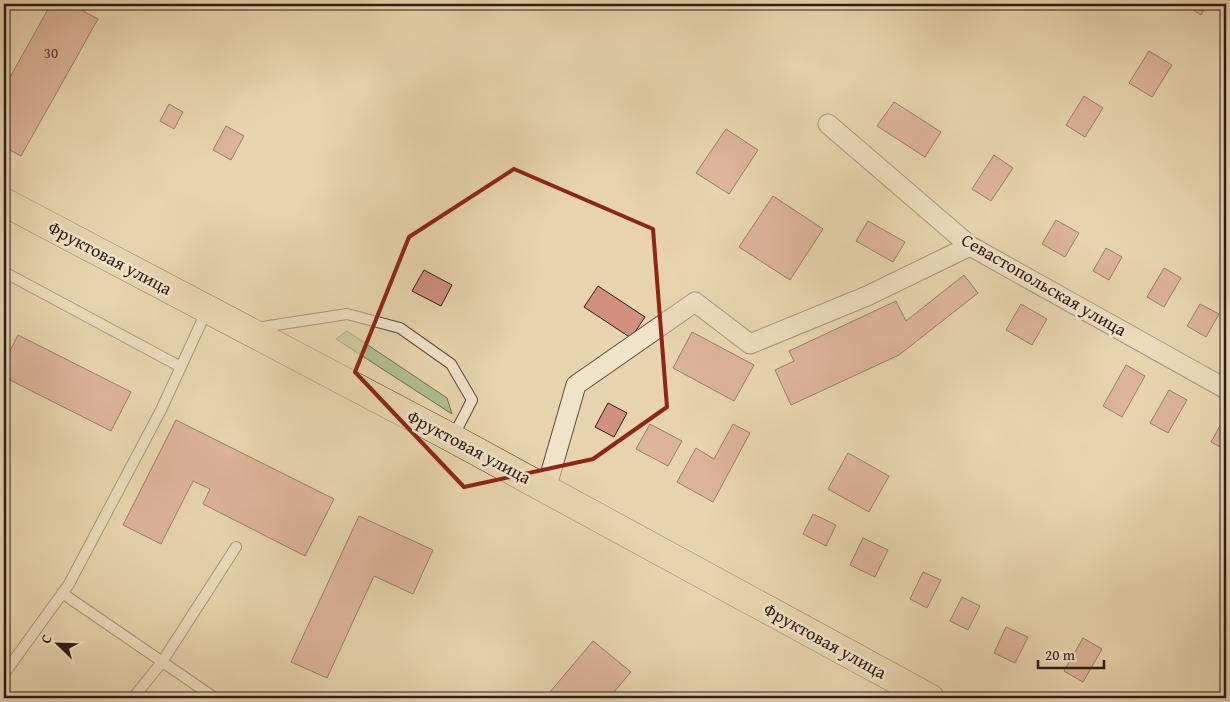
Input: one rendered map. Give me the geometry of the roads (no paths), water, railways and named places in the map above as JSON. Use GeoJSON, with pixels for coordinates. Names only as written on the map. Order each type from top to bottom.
{"type":"FeatureCollection","features":[{"type":"Feature","properties":{"kind":"main road","name":"Фруктовая улица"},"geometry":{"type":"LineString","coordinates":[[4,202],[452,438],[930,698]]}},
{"type":"Feature","properties":{"kind":"street","name":"Севастопольская улица"},"geometry":{"type":"LineString","coordinates":[[828,124],[970,246],[1226,389]]}},
{"type":"Feature","properties":{"kind":"street"},"geometry":{"type":"LineString","coordinates":[[546,489],[576,385],[695,302],[750,344],[867,296],[970,246]]}},
{"type":"Feature","properties":{"kind":"lane"},"geometry":{"type":"LineString","coordinates":[[4,272],[180,367]]}},
{"type":"Feature","properties":{"kind":"lane"},"geometry":{"type":"LineString","coordinates":[[4,674],[69,584],[161,410],[208,309]]}},
{"type":"Feature","properties":{"kind":"lane"},"geometry":{"type":"LineString","coordinates":[[246,330],[347,314],[400,328],[452,364],[472,400],[452,438]]}},
{"type":"Feature","properties":{"kind":"lane"},"geometry":{"type":"LineString","coordinates":[[133,698],[162,662],[236,547]]}},
{"type":"Feature","properties":{"kind":"lane"},"geometry":{"type":"LineString","coordinates":[[62,593],[215,698]]}}]}
